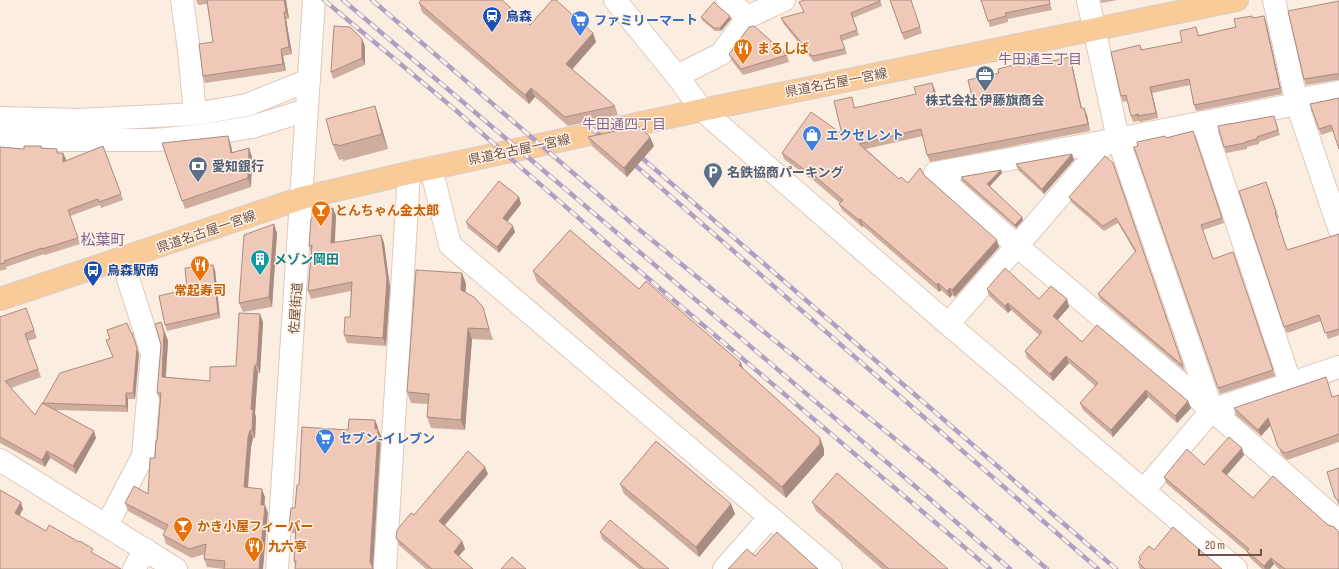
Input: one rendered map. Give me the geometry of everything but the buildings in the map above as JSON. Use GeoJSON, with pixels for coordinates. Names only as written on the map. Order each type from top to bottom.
{"type":"FeatureCollection","features":[{"type":"Feature","properties":{"kind":"main road","name":"県道名古屋一宮線"},"geometry":{"type":"LineString","coordinates":[[0,299],[122,260],[302,198],[408,173],[702,110],[1237,0]]}},
{"type":"Feature","properties":{"kind":"street"},"geometry":{"type":"LineString","coordinates":[[182,0],[189,50],[195,114]]}},
{"type":"Feature","properties":{"kind":"street","name":"佐屋街道"},"geometry":{"type":"LineString","coordinates":[[277,569],[314,0]]}},
{"type":"Feature","properties":{"kind":"street"},"geometry":{"type":"LineString","coordinates":[[615,0],[677,76],[702,110],[948,324],[1236,569]]}},
{"type":"Feature","properties":{"kind":"street"},"geometry":{"type":"LineString","coordinates":[[727,0],[748,17]]}},
{"type":"Feature","properties":{"kind":"street"},"geometry":{"type":"LineString","coordinates":[[677,76],[721,54],[748,17],[784,0]]}},
{"type":"Feature","properties":{"kind":"street"},"geometry":{"type":"LineString","coordinates":[[1088,0],[1095,30],[1113,140],[1212,410]]}},
{"type":"Feature","properties":{"kind":"street"},"geometry":{"type":"LineString","coordinates":[[1274,0],[1296,102],[1339,228]]}},
{"type":"Feature","properties":{"kind":"street"},"geometry":{"type":"LineString","coordinates":[[0,118],[80,120],[195,114],[247,104],[309,80]]}},
{"type":"Feature","properties":{"kind":"street"},"geometry":{"type":"LineString","coordinates":[[1339,92],[1203,122],[935,173],[1017,246],[1212,410],[1339,522]]}},
{"type":"Feature","properties":{"kind":"street"},"geometry":{"type":"LineString","coordinates":[[0,140],[155,140],[197,136],[252,127],[307,110]]}},
{"type":"Feature","properties":{"kind":"street"},"geometry":{"type":"LineString","coordinates":[[1203,122],[1290,382]]}},
{"type":"Feature","properties":{"kind":"street"},"geometry":{"type":"LineString","coordinates":[[948,324],[1113,140]]}},
{"type":"Feature","properties":{"kind":"street"},"geometry":{"type":"LineString","coordinates":[[431,168],[450,246],[831,569]]}},
{"type":"Feature","properties":{"kind":"street"},"geometry":{"type":"LineString","coordinates":[[385,569],[408,173]]}},
{"type":"Feature","properties":{"kind":"street"},"geometry":{"type":"LineString","coordinates":[[107,525],[143,456],[152,353],[122,260]]}},
{"type":"Feature","properties":{"kind":"street"},"geometry":{"type":"LineString","coordinates":[[1144,490],[1212,410],[1290,382],[1339,367]]}},
{"type":"Feature","properties":{"kind":"street"},"geometry":{"type":"LineString","coordinates":[[1,464],[107,525],[176,569]]}},
{"type":"Feature","properties":{"kind":"street"},"geometry":{"type":"LineString","coordinates":[[724,569],[770,517]]}},
{"type":"Feature","properties":{"kind":"street"},"geometry":{"type":"LineString","coordinates":[[134,569],[145,549]]}},
{"type":"Feature","properties":{"kind":"railway"},"geometry":{"type":"LineString","coordinates":[[324,0],[452,107],[623,257],[990,569]]}},
{"type":"Feature","properties":{"kind":"railway"},"geometry":{"type":"LineString","coordinates":[[343,0],[923,493],[1010,569]]}},
{"type":"Feature","properties":{"kind":"railway"},"geometry":{"type":"LineString","coordinates":[[372,0],[636,227],[933,470],[1047,569]]}},
{"type":"Feature","properties":{"kind":"railway"},"geometry":{"type":"LineString","coordinates":[[591,113],[621,139]]}},
{"type":"Feature","properties":{"kind":"railway"},"geometry":{"type":"LineString","coordinates":[[576,115],[608,142]]}},
{"type":"Feature","properties":{"kind":"railway"},"geometry":{"type":"LineString","coordinates":[[634,151],[1116,569]]}},
{"type":"Feature","properties":{"kind":"railway"},"geometry":{"type":"LineString","coordinates":[[628,159],[1098,569]]}},
{"type":"Feature","properties":{"kind":"place","name":"烏森"},"geometry":{"type":"Point","coordinates":[492,33]}},
{"type":"Feature","properties":{"kind":"place","name":"ファミリーマート"},"geometry":{"type":"Point","coordinates":[580,37]}},
{"type":"Feature","properties":{"kind":"place","name":"まるしば"},"geometry":{"type":"Point","coordinates":[743,65]}},
{"type":"Feature","properties":{"kind":"place","name":"株式会社 伊藤旗商会"},"geometry":{"type":"Point","coordinates":[985,92]}},
{"type":"Feature","properties":{"kind":"place","name":"エクセレント"},"geometry":{"type":"Point","coordinates":[812,152]}},
{"type":"Feature","properties":{"kind":"place","name":"愛知銀行"},"geometry":{"type":"Point","coordinates":[198,183]}},
{"type":"Feature","properties":{"kind":"place","name":"名鉄協商パーキング"},"geometry":{"type":"Point","coordinates":[713,189]}},
{"type":"Feature","properties":{"kind":"place","name":"とんちゃん金太郎"},"geometry":{"type":"Point","coordinates":[321,227]}},
{"type":"Feature","properties":{"kind":"place","name":"メゾン岡田"},"geometry":{"type":"Point","coordinates":[260,276]}},
{"type":"Feature","properties":{"kind":"place","name":"常起寿司"},"geometry":{"type":"Point","coordinates":[200,282]}},
{"type":"Feature","properties":{"kind":"place","name":"烏森駅南"},"geometry":{"type":"Point","coordinates":[93,287]}},
{"type":"Feature","properties":{"kind":"place","name":"セブン-イレブン"},"geometry":{"type":"Point","coordinates":[325,455]}},
{"type":"Feature","properties":{"kind":"place","name":"かき小屋フィーバー"},"geometry":{"type":"Point","coordinates":[183,543]}},
{"type":"Feature","properties":{"kind":"place","name":"九六亭"},"geometry":{"type":"Point","coordinates":[254,563]}},
{"type":"Feature","properties":{"kind":"district","name":"牛田通三丁目"},"geometry":{"type":"Point","coordinates":[1040,59]}},
{"type":"Feature","properties":{"kind":"district","name":"牛田通四丁目"},"geometry":{"type":"Point","coordinates":[624,124]}},
{"type":"Feature","properties":{"kind":"district","name":"松葉町"},"geometry":{"type":"Point","coordinates":[103,240]}}]}
